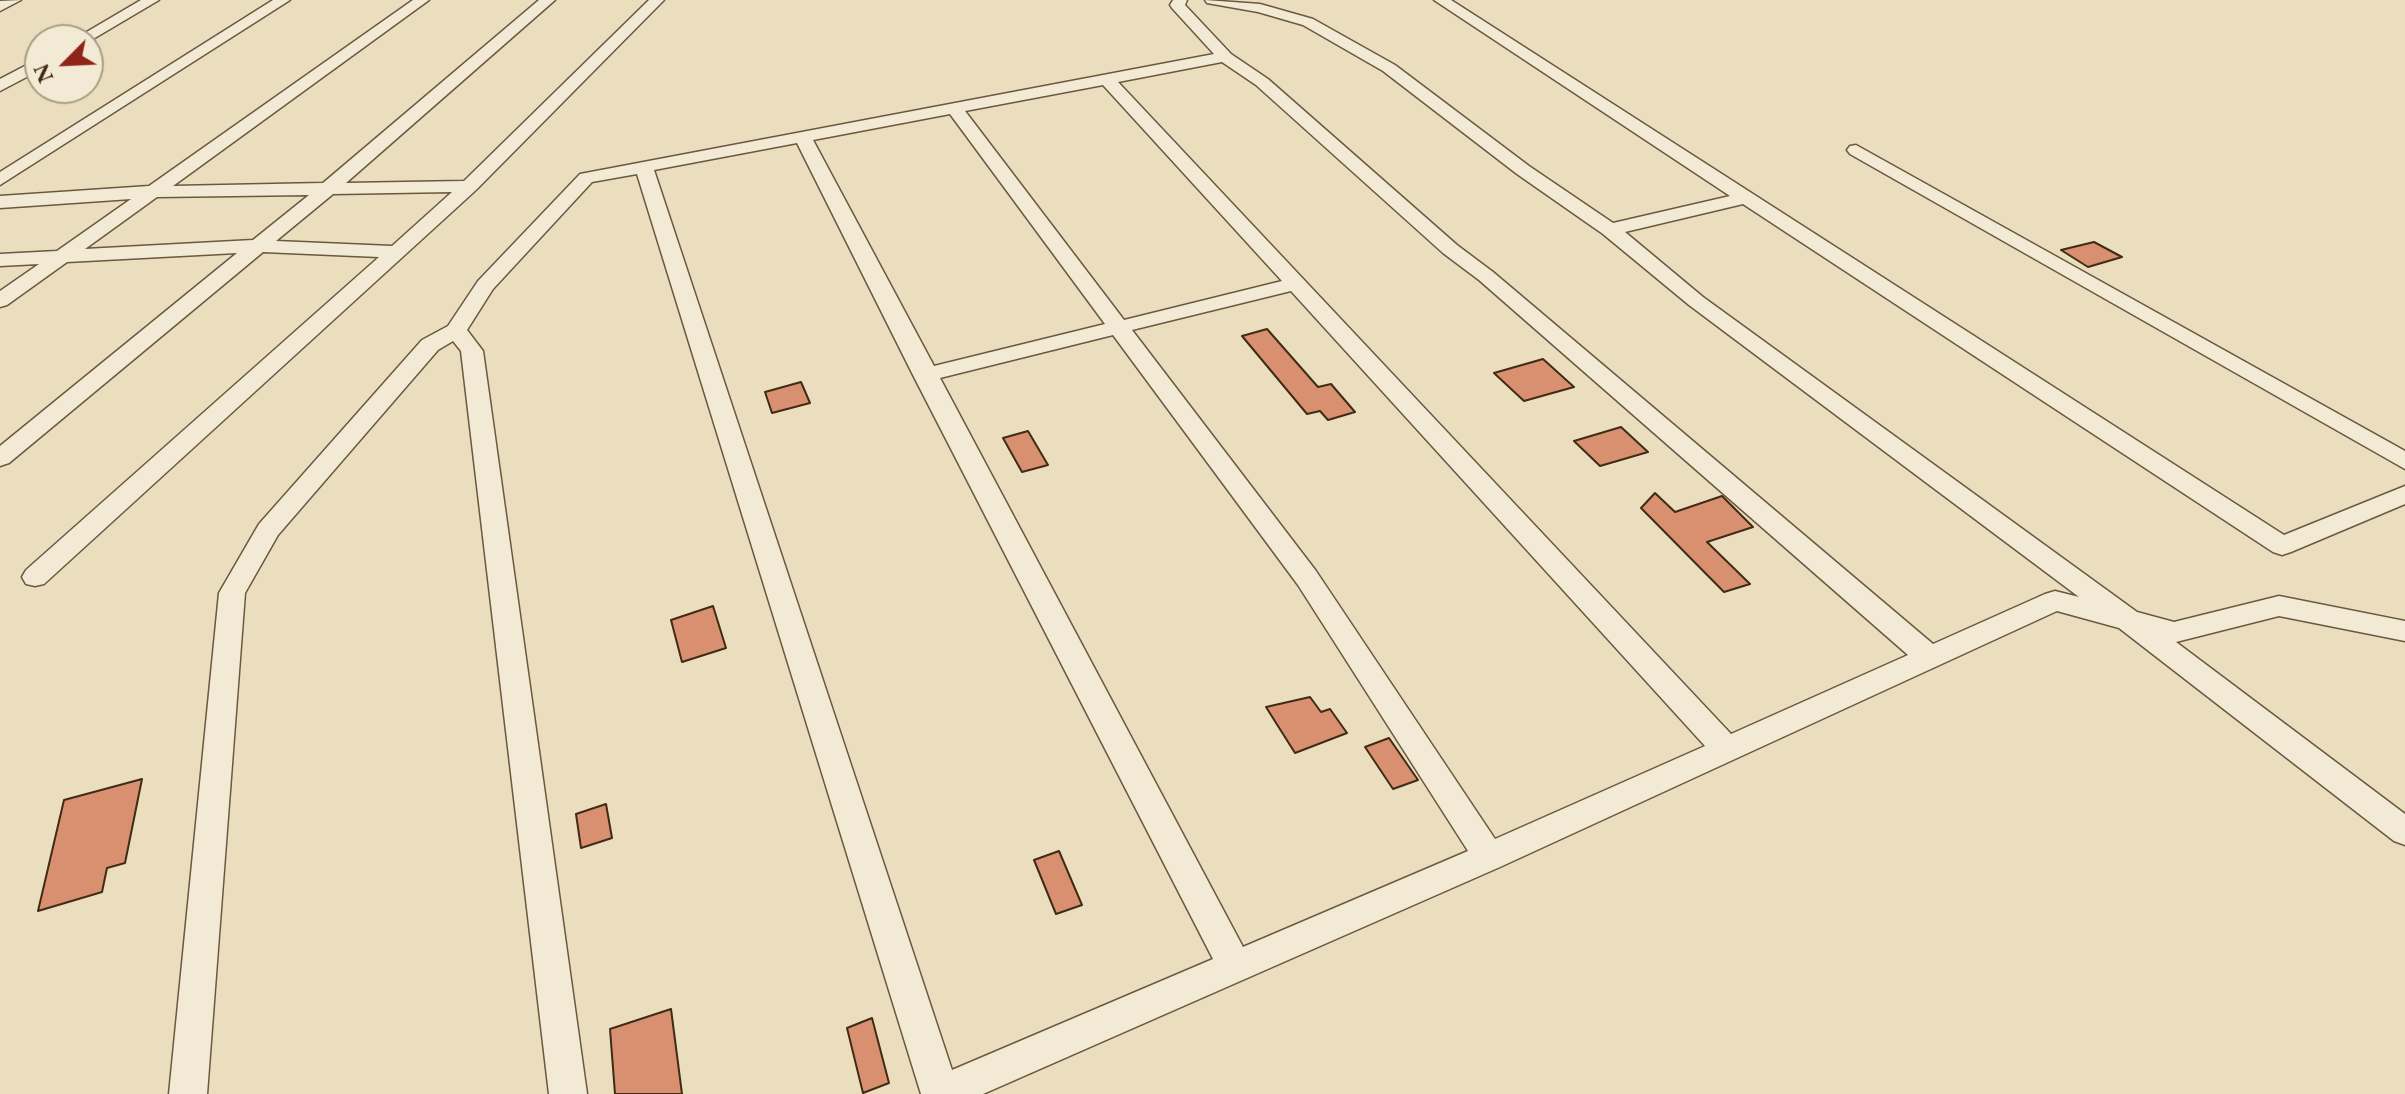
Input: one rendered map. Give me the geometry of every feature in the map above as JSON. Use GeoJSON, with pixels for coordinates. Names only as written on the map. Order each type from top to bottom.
{"type":"FeatureCollection","features":[{"type":"Feature","properties":{"kind":"street"},"geometry":{"type":"LineString","coordinates":[[0,7],[14,0]]}},
{"type":"Feature","properties":{"kind":"street"},"geometry":{"type":"LineString","coordinates":[[104,27],[152,0]]}},
{"type":"Feature","properties":{"kind":"street"},"geometry":{"type":"LineString","coordinates":[[0,180],[283,0]]}},
{"type":"Feature","properties":{"kind":"street"},"geometry":{"type":"LineString","coordinates":[[0,301],[422,0]]}},
{"type":"Feature","properties":{"kind":"street"},"geometry":{"type":"LineString","coordinates":[[0,458],[330,187],[548,0]]}},
{"type":"Feature","properties":{"kind":"street"},"geometry":{"type":"LineString","coordinates":[[35,577],[469,186],[657,0]]}},
{"type":"Feature","properties":{"kind":"street"},"geometry":{"type":"LineString","coordinates":[[1180,0],[1177,5],[1225,57],[1262,82],[1450,249],[1498,286],[1930,658]]}},
{"type":"Feature","properties":{"kind":"street"},"geometry":{"type":"LineString","coordinates":[[1212,0],[1260,8],[1308,22],[1389,68],[1523,170],[1610,230],[1696,301],[2128,620],[2405,832]]}},
{"type":"Feature","properties":{"kind":"street"},"geometry":{"type":"LineString","coordinates":[[1441,0],[2282,546],[2405,494]]}},
{"type":"Feature","properties":{"kind":"street"},"geometry":{"type":"LineString","coordinates":[[188,1094],[232,593],[268,530],[430,345],[456,330],[485,285],[586,178],[1225,57]]}},
{"type":"Feature","properties":{"kind":"street"},"geometry":{"type":"LineString","coordinates":[[0,86],[24,72]]}},
{"type":"Feature","properties":{"kind":"street"},"geometry":{"type":"LineString","coordinates":[[1106,79],[1727,750]]}},
{"type":"Feature","properties":{"kind":"street"},"geometry":{"type":"LineString","coordinates":[[954,108],[1307,578],[1489,857]]}},
{"type":"Feature","properties":{"kind":"street"},"geometry":{"type":"LineString","coordinates":[[803,137],[924,375],[1235,967]]}},
{"type":"Feature","properties":{"kind":"street"},"geometry":{"type":"LineString","coordinates":[[1856,150],[2405,461]]}},
{"type":"Feature","properties":{"kind":"street"},"geometry":{"type":"LineString","coordinates":[[644,167],[940,1094],[1489,857],[2055,601],[2174,632],[2279,606],[2405,631]]}},
{"type":"Feature","properties":{"kind":"street"},"geometry":{"type":"LineString","coordinates":[[0,202],[149,192],[469,186]]}},
{"type":"Feature","properties":{"kind":"street"},"geometry":{"type":"LineString","coordinates":[[1610,230],[1746,198]]}},
{"type":"Feature","properties":{"kind":"street"},"geometry":{"type":"LineString","coordinates":[[0,260],[256,246],[397,252]]}},
{"type":"Feature","properties":{"kind":"street"},"geometry":{"type":"LineString","coordinates":[[924,375],[1296,284]]}},
{"type":"Feature","properties":{"kind":"street"},"geometry":{"type":"LineString","coordinates":[[456,330],[472,351],[568,1094]]}},
{"type":"Feature","properties":{"kind":"building"},"geometry":{"type":"Polygon","coordinates":[[[2094,242],[2122,257],[2088,267],[2061,250],[2094,242]]]}},
{"type":"Feature","properties":{"kind":"building"},"geometry":{"type":"Polygon","coordinates":[[[1267,329],[1318,387],[1331,384],[1355,412],[1328,420],[1320,411],[1307,414],[1242,336],[1267,329]]]}},
{"type":"Feature","properties":{"kind":"building"},"geometry":{"type":"Polygon","coordinates":[[[1543,359],[1574,387],[1524,401],[1494,373],[1543,359]]]}},
{"type":"Feature","properties":{"kind":"building"},"geometry":{"type":"Polygon","coordinates":[[[801,382],[810,403],[772,413],[765,392],[801,382]]]}},
{"type":"Feature","properties":{"kind":"building"},"geometry":{"type":"Polygon","coordinates":[[[1621,427],[1648,452],[1600,466],[1574,441],[1621,427]]]}},
{"type":"Feature","properties":{"kind":"building"},"geometry":{"type":"Polygon","coordinates":[[[1028,431],[1048,465],[1022,472],[1003,438],[1028,431]]]}},
{"type":"Feature","properties":{"kind":"building"},"geometry":{"type":"Polygon","coordinates":[[[1655,493],[1675,512],[1722,496],[1753,527],[1707,542],[1750,584],[1724,592],[1641,508],[1655,493]]]}},
{"type":"Feature","properties":{"kind":"building"},"geometry":{"type":"Polygon","coordinates":[[[713,606],[726,648],[682,662],[671,620],[713,606]]]}},
{"type":"Feature","properties":{"kind":"building"},"geometry":{"type":"Polygon","coordinates":[[[1310,697],[1321,712],[1330,709],[1347,733],[1295,753],[1266,707],[1310,697]]]}},
{"type":"Feature","properties":{"kind":"building"},"geometry":{"type":"Polygon","coordinates":[[[1389,738],[1418,780],[1393,789],[1365,747],[1389,738]]]}},
{"type":"Feature","properties":{"kind":"building"},"geometry":{"type":"Polygon","coordinates":[[[142,779],[125,863],[107,868],[102,892],[38,911],[64,800],[142,779]]]}},
{"type":"Feature","properties":{"kind":"building"},"geometry":{"type":"Polygon","coordinates":[[[606,804],[612,838],[581,848],[576,814],[606,804]]]}},
{"type":"Feature","properties":{"kind":"building"},"geometry":{"type":"Polygon","coordinates":[[[1059,851],[1082,905],[1056,914],[1034,860],[1059,851]]]}},
{"type":"Feature","properties":{"kind":"building"},"geometry":{"type":"Polygon","coordinates":[[[671,1009],[682,1094],[615,1094],[610,1029],[671,1009]]]}},
{"type":"Feature","properties":{"kind":"building"},"geometry":{"type":"Polygon","coordinates":[[[872,1018],[889,1083],[863,1093],[847,1028],[872,1018]]]}}]}
